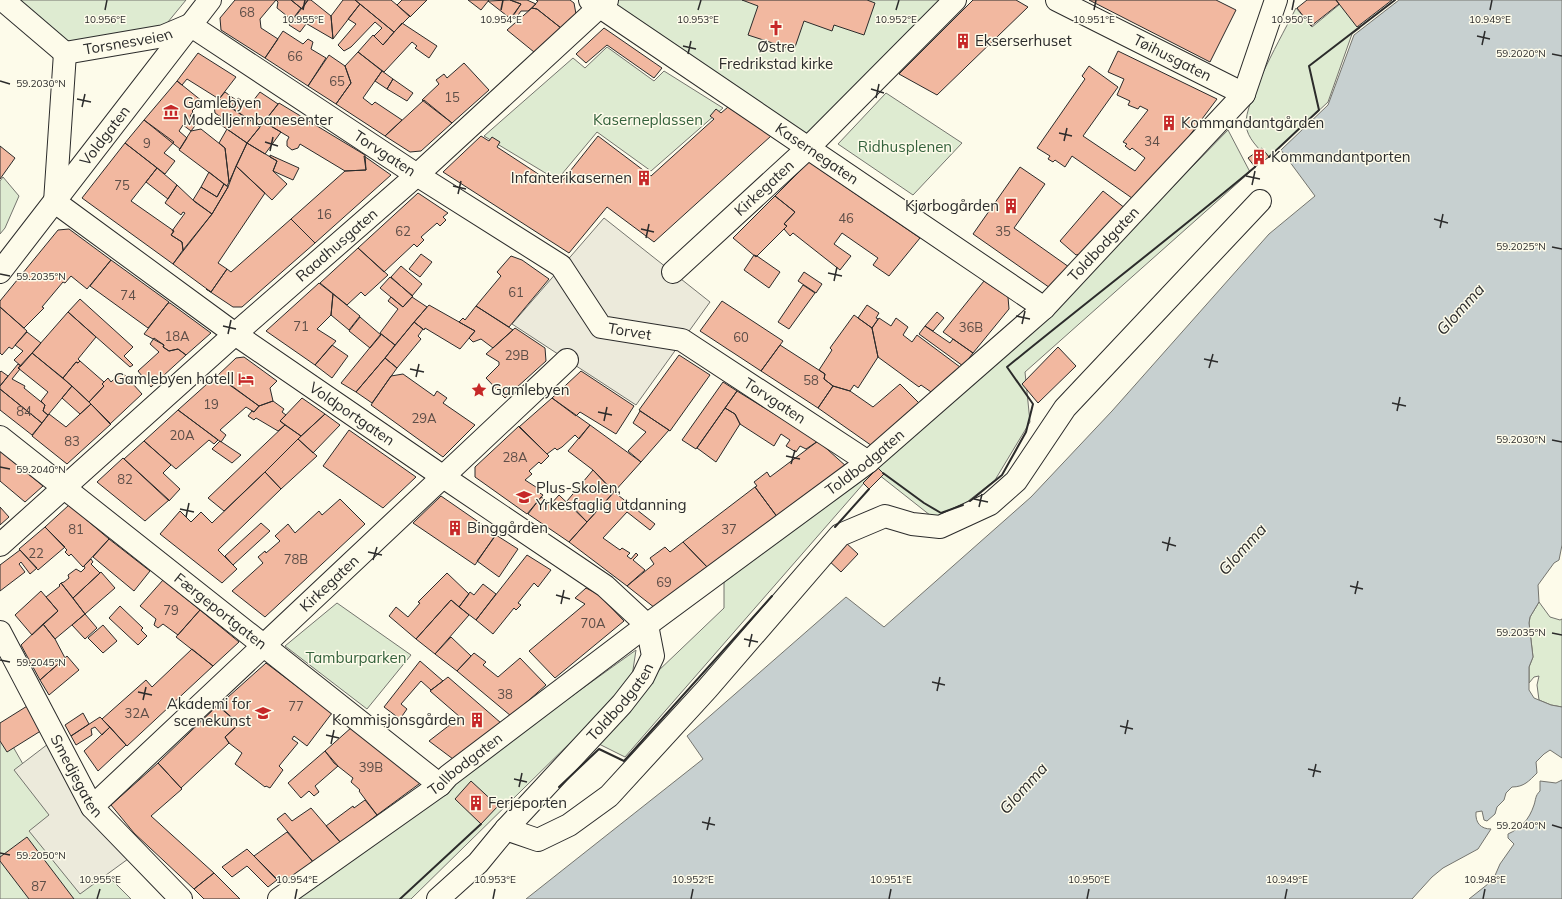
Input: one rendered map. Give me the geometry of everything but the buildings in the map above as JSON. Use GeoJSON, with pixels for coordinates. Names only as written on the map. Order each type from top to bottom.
{"type":"FeatureCollection","features":[{"type":"Feature","properties":{"kind":"street","name":"Torsnesveien"},"geometry":{"type":"LineString","coordinates":[[3,0],[65,53]]}},
{"type":"Feature","properties":{"kind":"street","name":"Voldgaten"},"geometry":{"type":"LineString","coordinates":[[0,272],[210,0]]}},
{"type":"Feature","properties":{"kind":"street","name":"Kirkegaten"},"geometry":{"type":"LineString","coordinates":[[673,272],[809,147],[955,0]]}},
{"type":"Feature","properties":{"kind":"street","name":"Tøihusgaten"},"geometry":{"type":"LineString","coordinates":[[1057,0],[1244,94]]}},
{"type":"Feature","properties":{"kind":"street","name":"Toldbodgaten"},"geometry":{"type":"LineString","coordinates":[[438,899],[478,863],[502,834],[622,704],[643,677],[654,656],[647,625],[868,462],[1044,308],[1244,94],[1276,0]]}},
{"type":"Feature","properties":{"kind":"street","name":"Kasernegaten"},"geometry":{"type":"LineString","coordinates":[[599,2],[1044,308]]}},
{"type":"Feature","properties":{"kind":"street","name":"Raadhusgaten"},"geometry":{"type":"LineString","coordinates":[[65,489],[235,334],[417,175],[599,2]]}},
{"type":"Feature","properties":{"kind":"street","name":"Torsnesveien"},"geometry":{"type":"LineString","coordinates":[[65,53],[164,36],[190,25]]}},
{"type":"Feature","properties":{"kind":"street","name":"Torvgaten"},"geometry":{"type":"LineString","coordinates":[[190,25],[417,175],[561,266]]}},
{"type":"Feature","properties":{"kind":"street","name":"Torsnesveien"},"geometry":{"type":"LineString","coordinates":[[55,202],[65,53]]}},
{"type":"Feature","properties":{"kind":"street"},"geometry":{"type":"LineString","coordinates":[[502,834],[538,840],[568,825],[609,796],[707,689],[840,535],[884,516],[912,524],[940,527],[990,504],[1016,481],[1065,408],[1260,201]]}},
{"type":"Feature","properties":{"kind":"street","name":"Voldportgaten"},"geometry":{"type":"LineString","coordinates":[[55,202],[235,334],[605,586],[647,625]]}},
{"type":"Feature","properties":{"kind":"street","name":"Torvet"},"geometry":{"type":"LineString","coordinates":[[561,266],[601,327],[682,340]]}},
{"type":"Feature","properties":{"kind":"street","name":"Torvgaten"},"geometry":{"type":"LineString","coordinates":[[682,340],[868,462]]}},
{"type":"Feature","properties":{"kind":"street","name":"Kirkegaten"},"geometry":{"type":"LineString","coordinates":[[92,807],[567,360]]}},
{"type":"Feature","properties":{"kind":"street","name":"Færgeportgaten"},"geometry":{"type":"LineString","coordinates":[[0,437],[262,646],[440,785]]}},
{"type":"Feature","properties":{"kind":"street"},"geometry":{"type":"LineString","coordinates":[[0,545],[65,489]]}},
{"type":"Feature","properties":{"kind":"street","name":"Tollbodgaten"},"geometry":{"type":"LineString","coordinates":[[279,899],[440,785],[448,776],[647,625]]}},
{"type":"Feature","properties":{"kind":"street","name":"Smedjegaten"},"geometry":{"type":"LineString","coordinates":[[0,632],[92,807],[181,899]]}},
{"type":"Feature","properties":{"kind":"green space"},"geometry":{"type":"Polygon","coordinates":[[[10,0],[186,0],[163,28],[71,51],[10,0]]]}},
{"type":"Feature","properties":{"kind":"green space"},"geometry":{"type":"Polygon","coordinates":[[[616,0],[948,0],[807,139],[611,5],[616,0]]]}},
{"type":"Feature","properties":{"kind":"green space"},"geometry":{"type":"Polygon","coordinates":[[[1340,4],[1360,28],[1352,34],[1328,102],[1268,158],[1251,139],[1246,125],[1251,100],[1258,84],[1296,8],[1312,27],[1340,4]]]}},
{"type":"Feature","properties":{"kind":"green space","name":"Kaserneplassen"},"geometry":{"type":"Polygon","coordinates":[[[607,47],[654,81],[664,71],[723,108],[651,171],[597,132],[557,180],[484,136],[573,58],[585,68],[607,47]]]}},
{"type":"Feature","properties":{"kind":"green space","name":"Ridhusplenen"},"geometry":{"type":"Polygon","coordinates":[[[886,93],[962,143],[913,195],[838,144],[886,93]]]}},
{"type":"Feature","properties":{"kind":"green space"},"geometry":{"type":"Polygon","coordinates":[[[1228,130],[1250,172],[1025,372],[1030,422],[995,480],[940,523],[869,467],[1048,315],[1228,130]]]}},
{"type":"Feature","properties":{"kind":"green space"},"geometry":{"type":"Polygon","coordinates":[[[3,177],[19,196],[5,228],[0,234],[0,181],[3,177]]]}},
{"type":"Feature","properties":{"kind":"green space"},"geometry":{"type":"Polygon","coordinates":[[[866,470],[871,475],[625,757],[597,743],[656,673],[724,608],[724,581],[866,470]]]}},
{"type":"Feature","properties":{"kind":"green space"},"geometry":{"type":"Polygon","coordinates":[[[1539,602],[1550,617],[1560,620],[1562,619],[1562,707],[1551,705],[1539,700],[1537,685],[1539,676],[1534,677],[1529,683],[1529,667],[1533,657],[1529,623],[1530,617],[1539,602]]]}},
{"type":"Feature","properties":{"kind":"green space","name":"Tamburparken"},"geometry":{"type":"Polygon","coordinates":[[[337,603],[411,655],[367,709],[285,646],[337,603]]]}},
{"type":"Feature","properties":{"kind":"green space"},"geometry":{"type":"Polygon","coordinates":[[[636,650],[631,683],[411,899],[289,899],[636,650]]]}},
{"type":"Feature","properties":{"kind":"green space"},"geometry":{"type":"Polygon","coordinates":[[[0,724],[59,827],[131,899],[0,899],[0,724]]]}},
{"type":"Feature","properties":{"kind":"shaded area"},"geometry":{"type":"Polygon","coordinates":[[[604,218],[710,302],[636,405],[512,324],[604,218]]]}},
{"type":"Feature","properties":{"kind":"shaded area"},"geometry":{"type":"Polygon","coordinates":[[[48,744],[128,859],[80,894],[29,831],[49,815],[14,770],[48,744]]]}},
{"type":"Feature","properties":{"kind":"water","name":"Glomma"},"geometry":{"type":"Polygon","coordinates":[[[1399,0],[1562,0],[1562,545],[1559,560],[1554,563],[1538,585],[1539,602],[1530,617],[1529,623],[1533,657],[1529,667],[1529,690],[1534,698],[1551,705],[1562,707],[1562,758],[1550,750],[1544,754],[1536,762],[1537,773],[1523,785],[1512,787],[1506,793],[1504,800],[1497,807],[1495,814],[1487,821],[1484,820],[1482,811],[1476,812],[1479,825],[1487,829],[1491,829],[1478,849],[1443,868],[1432,877],[1412,899],[526,899],[703,759],[687,736],[846,597],[884,627],[1031,497],[1112,411],[1269,234],[1315,196],[1281,150],[1328,105],[1354,35],[1399,0]]]}},
{"type":"Feature","properties":{"kind":"water"},"geometry":{"type":"Polygon","coordinates":[[[1562,780],[1562,899],[1469,899],[1493,880],[1500,864],[1514,844],[1508,838],[1508,834],[1521,826],[1530,815],[1536,796],[1540,791],[1540,781],[1556,783],[1562,780]]]}},
{"type":"Feature","properties":{"kind":"wall"},"geometry":{"type":"LineString","coordinates":[[1269,157],[1319,110],[1309,66],[1395,0]]}},
{"type":"Feature","properties":{"kind":"wall"},"geometry":{"type":"LineString","coordinates":[[970,501],[1002,475],[1026,432],[1033,404],[1007,367],[1194,218],[1255,167]]}},
{"type":"Feature","properties":{"kind":"wall"},"geometry":{"type":"LineString","coordinates":[[883,473],[924,503],[941,513],[963,505]]}},
{"type":"Feature","properties":{"kind":"wall"},"geometry":{"type":"LineString","coordinates":[[835,527],[869,489]]}},
{"type":"Feature","properties":{"kind":"wall"},"geometry":{"type":"LineString","coordinates":[[559,787],[599,749],[624,761],[772,596]]}},
{"type":"Feature","properties":{"kind":"wall"},"geometry":{"type":"LineString","coordinates":[[400,899],[481,824]]}},
{"type":"Feature","properties":{"kind":"place","name":"Østre Fredrikstad kirke"},"geometry":{"type":"Point","coordinates":[776,28]}},
{"type":"Feature","properties":{"kind":"place","name":"Ekserserhuset"},"geometry":{"type":"Point","coordinates":[963,41]}},
{"type":"Feature","properties":{"kind":"place","name":"Gamlebyen Modelljernbanesenter"},"geometry":{"type":"Point","coordinates":[171,112]}},
{"type":"Feature","properties":{"kind":"place","name":"Kommandantgården"},"geometry":{"type":"Point","coordinates":[1169,123]}},
{"type":"Feature","properties":{"kind":"place","name":"Kommandantporten"},"geometry":{"type":"Point","coordinates":[1259,157]}},
{"type":"Feature","properties":{"kind":"place","name":"Infanterikasernen"},"geometry":{"type":"Point","coordinates":[644,178]}},
{"type":"Feature","properties":{"kind":"place","name":"Kjørbogården"},"geometry":{"type":"Point","coordinates":[1011,206]}},
{"type":"Feature","properties":{"kind":"place","name":"Gamlebyen hotell"},"geometry":{"type":"Point","coordinates":[246,379]}},
{"type":"Feature","properties":{"kind":"place","name":"Gamlebyen"},"geometry":{"type":"Point","coordinates":[479,390]}},
{"type":"Feature","properties":{"kind":"place","name":"Plus-Skolen, Yrkesfaglig utdanning"},"geometry":{"type":"Point","coordinates":[524,497]}},
{"type":"Feature","properties":{"kind":"place","name":"Binggården"},"geometry":{"type":"Point","coordinates":[455,528]}},
{"type":"Feature","properties":{"kind":"place","name":"Akademi for scenekunst"},"geometry":{"type":"Point","coordinates":[263,713]}},
{"type":"Feature","properties":{"kind":"place","name":"Kommisjonsgården"},"geometry":{"type":"Point","coordinates":[477,720]}},
{"type":"Feature","properties":{"kind":"place","name":"Ferjeporten"},"geometry":{"type":"Point","coordinates":[476,803]}}]}
